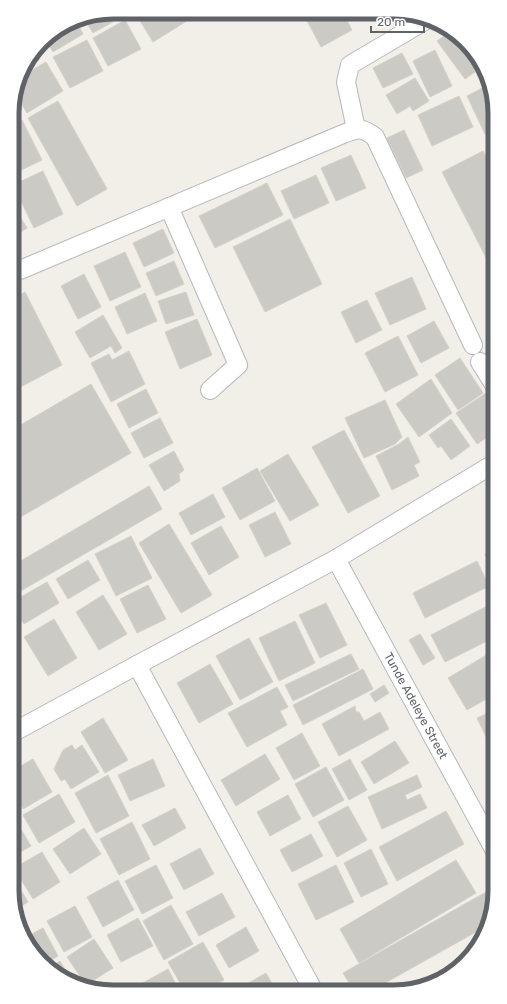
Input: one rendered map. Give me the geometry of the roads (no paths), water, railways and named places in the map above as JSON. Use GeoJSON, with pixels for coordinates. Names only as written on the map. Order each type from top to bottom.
{"type":"FeatureCollection","features":[{"type":"Feature","properties":{"kind":"street"},"geometry":{"type":"LineString","coordinates":[[356,129],[346,82],[350,66],[421,23]]}},
{"type":"Feature","properties":{"kind":"street"},"geometry":{"type":"LineString","coordinates":[[20,270],[356,129],[366,130],[375,137],[473,345]]}},
{"type":"Feature","properties":{"kind":"street"},"geometry":{"type":"LineString","coordinates":[[169,207],[238,365],[210,390]]}},
{"type":"Feature","properties":{"kind":"street"},"geometry":{"type":"LineString","coordinates":[[480,362],[488,375]]}},
{"type":"Feature","properties":{"kind":"street"},"geometry":{"type":"LineString","coordinates":[[19,729],[336,560],[488,467]]}},
{"type":"Feature","properties":{"kind":"street","name":"Tunde Adeleye Street"},"geometry":{"type":"LineString","coordinates":[[336,560],[488,838]]}},
{"type":"Feature","properties":{"kind":"street"},"geometry":{"type":"LineString","coordinates":[[137,665],[310,985]]}}]}
